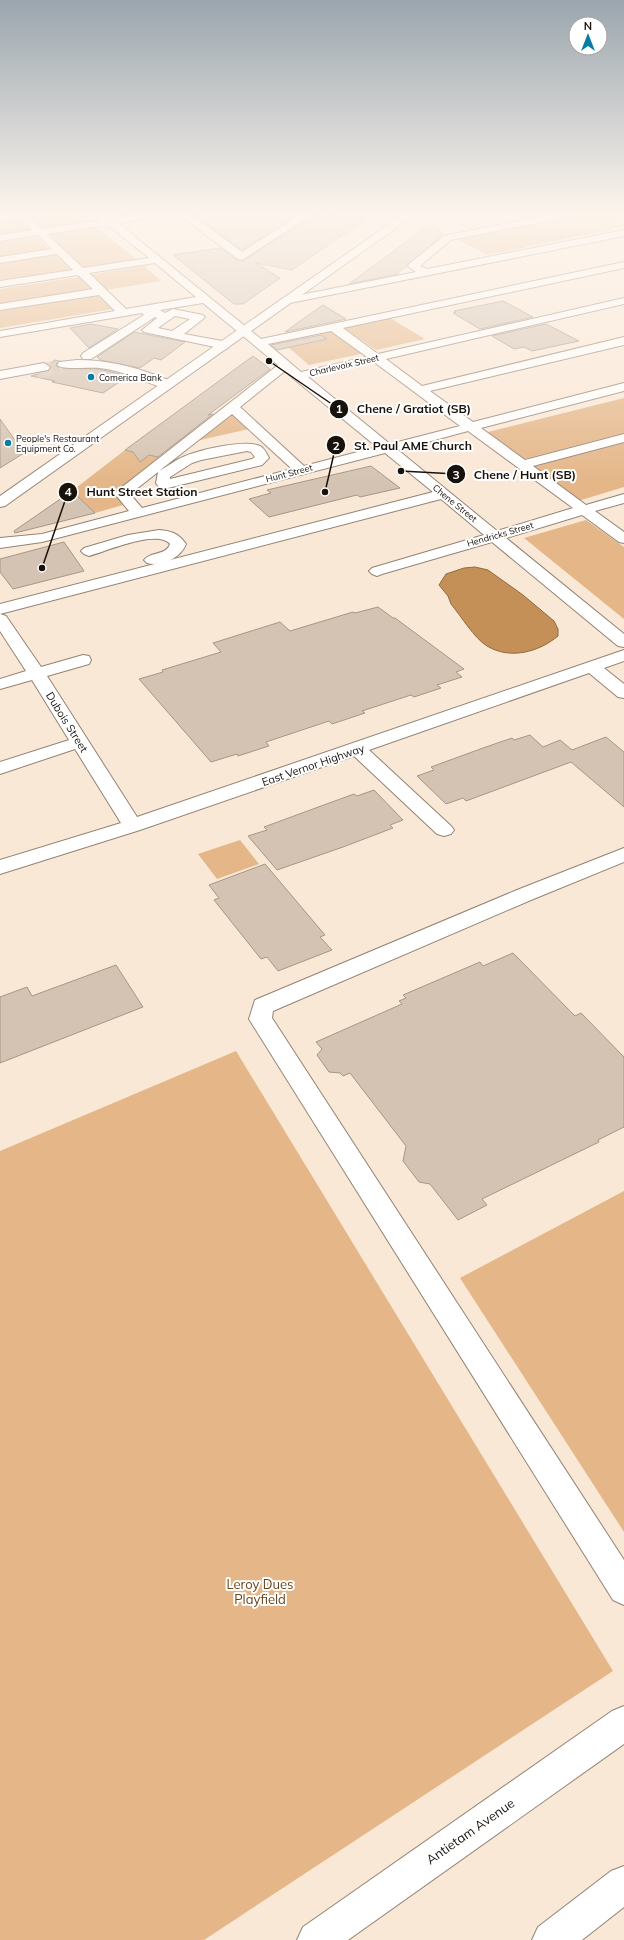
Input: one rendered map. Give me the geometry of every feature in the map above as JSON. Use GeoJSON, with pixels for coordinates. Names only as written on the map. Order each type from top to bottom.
{"type":"FeatureCollection","features":[{"type":"Feature","properties":{"kind":"street"},"geometry":{"type":"LineString","coordinates":[[0,307],[22,304]]}},
{"type":"Feature","properties":{"kind":"street"},"geometry":{"type":"LineString","coordinates":[[114,304],[124,313]]}},
{"type":"Feature","properties":{"kind":"street"},"geometry":{"type":"LineString","coordinates":[[0,334],[178,304]]}},
{"type":"Feature","properties":{"kind":"street","name":"Chene Street"},"geometry":{"type":"LineString","coordinates":[[210,304],[624,642]]}},
{"type":"Feature","properties":{"kind":"street"},"geometry":{"type":"LineString","coordinates":[[0,503],[281,304]]}},
{"type":"Feature","properties":{"kind":"street"},"geometry":{"type":"LineString","coordinates":[[258,343],[447,304]]}},
{"type":"Feature","properties":{"kind":"street","name":"Charlevoix Street"},"geometry":{"type":"LineString","coordinates":[[298,376],[613,304]]}},
{"type":"Feature","properties":{"kind":"street"},"geometry":{"type":"LineString","coordinates":[[147,309],[165,318]]}},
{"type":"Feature","properties":{"kind":"street"},"geometry":{"type":"LineString","coordinates":[[0,375],[86,359],[151,315],[147,309]]}},
{"type":"Feature","properties":{"kind":"street"},"geometry":{"type":"LineString","coordinates":[[175,335],[200,317],[173,312],[148,330],[224,345]]}},
{"type":"Feature","properties":{"kind":"street"},"geometry":{"type":"LineString","coordinates":[[335,328],[624,539]]}},
{"type":"Feature","properties":{"kind":"street"},"geometry":{"type":"LineString","coordinates":[[420,390],[624,341]]}},
{"type":"Feature","properties":{"kind":"street"},"geometry":{"type":"LineString","coordinates":[[86,359],[92,362],[131,370],[168,385]]}},
{"type":"Feature","properties":{"kind":"street"},"geometry":{"type":"LineString","coordinates":[[17,372],[24,367],[54,365]]}},
{"type":"Feature","properties":{"kind":"street"},"geometry":{"type":"LineString","coordinates":[[139,512],[122,494],[285,365]]}},
{"type":"Feature","properties":{"kind":"street","name":"Hunt Street"},"geometry":{"type":"LineString","coordinates":[[0,543],[42,538],[387,447],[624,387]]}},
{"type":"Feature","properties":{"kind":"street"},"geometry":{"type":"LineString","coordinates":[[232,407],[301,470]]}},
{"type":"Feature","properties":{"kind":"street"},"geometry":{"type":"LineString","coordinates":[[242,434],[258,430]]}},
{"type":"Feature","properties":{"kind":"street"},"geometry":{"type":"LineString","coordinates":[[523,465],[624,438]]}},
{"type":"Feature","properties":{"kind":"street"},"geometry":{"type":"LineString","coordinates":[[180,448],[218,439]]}},
{"type":"Feature","properties":{"kind":"street"},"geometry":{"type":"LineString","coordinates":[[247,447],[256,449],[261,455],[262,458],[257,462],[203,476],[168,484],[161,480],[163,475],[187,460],[198,456],[247,447]]}},
{"type":"Feature","properties":{"kind":"street"},"geometry":{"type":"LineString","coordinates":[[203,476],[219,491]]}},
{"type":"Feature","properties":{"kind":"street"},"geometry":{"type":"LineString","coordinates":[[0,609],[444,494]]}},
{"type":"Feature","properties":{"kind":"street","name":"Hendricks Street"},"geometry":{"type":"LineString","coordinates":[[377,571],[624,498]]}},
{"type":"Feature","properties":{"kind":"street"},"geometry":{"type":"LineString","coordinates":[[0,601],[169,555],[176,550],[178,544],[174,538],[165,534],[153,535],[89,550]]}},
{"type":"Feature","properties":{"kind":"street","name":"Dubois Street"},"geometry":{"type":"LineString","coordinates":[[0,619],[37,674],[133,826]]}},
{"type":"Feature","properties":{"kind":"street","name":"East Vernor Highway"},"geometry":{"type":"LineString","coordinates":[[0,867],[133,826],[358,750],[624,655]]}},
{"type":"Feature","properties":{"kind":"street"},"geometry":{"type":"LineString","coordinates":[[0,684],[83,660]]}},
{"type":"Feature","properties":{"kind":"street"},"geometry":{"type":"LineString","coordinates":[[591,666],[624,693]]}},
{"type":"Feature","properties":{"kind":"street"},"geometry":{"type":"LineString","coordinates":[[0,768],[80,742]]}},
{"type":"Feature","properties":{"kind":"street"},"geometry":{"type":"LineString","coordinates":[[358,750],[444,830]]}},
{"type":"Feature","properties":{"kind":"street"},"geometry":{"type":"LineString","coordinates":[[624,855],[524,895],[263,1006],[260,1019],[624,1589]]}},
{"type":"Feature","properties":{"kind":"street","name":"Antietam Avenue"},"geometry":{"type":"LineString","coordinates":[[316,1940],[624,1722]]}},
{"type":"Feature","properties":{"kind":"street"},"geometry":{"type":"LineString","coordinates":[[551,1940],[624,1884]]}},
{"type":"Feature","properties":{"kind":"green space"},"geometry":{"type":"Polygon","coordinates":[[[45,304],[107,304],[113,309],[0,328],[0,311],[45,304]]]}},
{"type":"Feature","properties":{"kind":"green space"},"geometry":{"type":"Polygon","coordinates":[[[390,318],[425,339],[376,350],[344,328],[390,318]]]}},
{"type":"Feature","properties":{"kind":"green space"},"geometry":{"type":"Polygon","coordinates":[[[333,330],[365,353],[309,365],[288,347],[327,339],[318,333],[333,330]]]}},
{"type":"Feature","properties":{"kind":"green space"},"geometry":{"type":"Polygon","coordinates":[[[624,398],[624,433],[524,459],[484,433],[624,398]]]}},
{"type":"Feature","properties":{"kind":"green space"},"geometry":{"type":"Polygon","coordinates":[[[230,411],[249,429],[196,441],[230,411]]]}},
{"type":"Feature","properties":{"kind":"green space"},"geometry":{"type":"Polygon","coordinates":[[[624,442],[624,487],[578,501],[533,467],[624,442]]]}},
{"type":"Feature","properties":{"kind":"green space"},"geometry":{"type":"Polygon","coordinates":[[[125,450],[166,459],[122,494],[130,503],[95,513],[72,491],[125,450]]]}},
{"type":"Feature","properties":{"kind":"green space"},"geometry":{"type":"Polygon","coordinates":[[[586,520],[624,547],[624,619],[524,538],[586,520]]]}},
{"type":"Feature","properties":{"kind":"green space"},"geometry":{"type":"Polygon","coordinates":[[[240,840],[259,864],[217,879],[198,854],[240,840]]]}},
{"type":"Feature","properties":{"kind":"green space","name":"Leroy Dues Playfield"},"geometry":{"type":"Polygon","coordinates":[[[236,1051],[613,1671],[204,1940],[0,1940],[0,1151],[236,1051]]]}},
{"type":"Feature","properties":{"kind":"green space"},"geometry":{"type":"Polygon","coordinates":[[[624,1191],[624,1532],[460,1278],[624,1191]]]}},
{"type":"Feature","properties":{"kind":"shaded area"},"geometry":{"type":"Polygon","coordinates":[[[475,567],[488,570],[523,595],[554,621],[558,629],[558,636],[550,642],[533,650],[515,653],[505,653],[496,650],[487,646],[477,638],[451,604],[448,596],[439,585],[446,574],[464,568],[475,567]]]}},
{"type":"Feature","properties":{"kind":"building"},"geometry":{"type":"Polygon","coordinates":[[[491,304],[508,304],[533,317],[480,329],[453,313],[456,312],[454,311],[491,304]]]}},
{"type":"Feature","properties":{"kind":"building"},"geometry":{"type":"Polygon","coordinates":[[[323,305],[346,319],[285,332],[300,321],[323,305]]]}},
{"type":"Feature","properties":{"kind":"building"},"geometry":{"type":"Polygon","coordinates":[[[91,324],[118,329],[89,348],[70,328],[91,324]]]}},
{"type":"Feature","properties":{"kind":"building"},"geometry":{"type":"Polygon","coordinates":[[[546,324],[579,341],[532,351],[524,347],[514,349],[492,336],[546,324]]]}},
{"type":"Feature","properties":{"kind":"building"},"geometry":{"type":"Polygon","coordinates":[[[134,332],[185,342],[161,360],[154,358],[140,368],[100,360],[97,357],[134,332]]]}},
{"type":"Feature","properties":{"kind":"building"},"geometry":{"type":"Polygon","coordinates":[[[321,335],[327,339],[277,350],[271,345],[321,335]]]}},
{"type":"Feature","properties":{"kind":"building"},"geometry":{"type":"Polygon","coordinates":[[[253,356],[270,369],[208,415],[213,414],[158,457],[149,455],[140,462],[133,452],[125,450],[253,356]]]}},
{"type":"Feature","properties":{"kind":"building","name":"Comerica Bank"},"geometry":{"type":"Polygon","coordinates":[[[55,360],[59,361],[56,365],[59,368],[99,369],[128,376],[103,393],[31,376],[48,371],[51,367],[49,364],[55,360]]]}},
{"type":"Feature","properties":{"kind":"building","name":"People's Restaurant Equipment Co."},"geometry":{"type":"Polygon","coordinates":[[[0,419],[24,453],[0,468],[0,419]]]}},
{"type":"Feature","properties":{"kind":"building"},"geometry":{"type":"Polygon","coordinates":[[[371,466],[400,488],[360,497],[357,495],[269,517],[249,499],[271,493],[267,490],[371,466]]]}},
{"type":"Feature","properties":{"kind":"building"},"geometry":{"type":"Polygon","coordinates":[[[72,491],[95,513],[15,533],[14,531],[72,491]]]}},
{"type":"Feature","properties":{"kind":"building"},"geometry":{"type":"Polygon","coordinates":[[[64,542],[84,571],[13,589],[0,572],[0,559],[64,542]]]}},
{"type":"Feature","properties":{"kind":"building"},"geometry":{"type":"Polygon","coordinates":[[[378,607],[464,669],[456,672],[462,677],[437,685],[441,688],[414,697],[411,695],[362,711],[365,713],[332,724],[329,721],[266,742],[269,746],[238,756],[237,754],[211,762],[139,679],[163,672],[162,670],[221,652],[213,643],[280,622],[290,631],[353,612],[355,613],[378,607]]]}},
{"type":"Feature","properties":{"kind":"building"},"geometry":{"type":"Polygon","coordinates":[[[530,735],[543,747],[560,740],[572,750],[606,737],[624,752],[624,807],[571,762],[466,801],[463,798],[446,804],[417,776],[434,770],[431,767],[483,748],[512,738],[514,740],[530,735]]]}},
{"type":"Feature","properties":{"kind":"building"},"geometry":{"type":"Polygon","coordinates":[[[374,790],[403,820],[390,825],[393,828],[343,847],[277,870],[248,836],[267,830],[264,827],[321,806],[354,794],[357,796],[374,790]]]}},
{"type":"Feature","properties":{"kind":"building"},"geometry":{"type":"Polygon","coordinates":[[[265,864],[325,935],[320,937],[332,950],[278,971],[267,957],[261,959],[214,900],[219,898],[209,885],[265,864]]]}},
{"type":"Feature","properties":{"kind":"building"},"geometry":{"type":"Polygon","coordinates":[[[513,953],[575,1016],[581,1013],[624,1057],[624,1127],[598,1140],[599,1142],[482,1199],[487,1205],[458,1220],[430,1184],[419,1182],[403,1161],[406,1146],[350,1073],[343,1076],[340,1073],[329,1072],[317,1055],[322,1049],[316,1042],[402,1004],[399,1001],[406,998],[403,995],[480,962],[483,966],[513,953]]]}},
{"type":"Feature","properties":{"kind":"building"},"geometry":{"type":"Polygon","coordinates":[[[116,965],[143,1007],[0,1063],[0,997],[27,987],[32,996],[116,965]]]}},
{"type":"Feature","properties":{"kind":"tunnel"},"geometry":{"type":"LineString","coordinates":[[38,371],[62,367]]}},
{"type":"Feature","properties":{"kind":"place","name":"Chene / Gratiot (SB)"},"geometry":{"type":"Point","coordinates":[269,361]}},
{"type":"Feature","properties":{"kind":"place","name":"Comerica Bank"},"geometry":{"type":"Point","coordinates":[91,377]}},
{"type":"Feature","properties":{"kind":"place","name":"People's Restaurant Equipment Co."},"geometry":{"type":"Point","coordinates":[8,443]}},
{"type":"Feature","properties":{"kind":"place","name":"Chene / Hunt (SB)"},"geometry":{"type":"Point","coordinates":[401,471]}},
{"type":"Feature","properties":{"kind":"place","name":"St. Paul AME Church"},"geometry":{"type":"Point","coordinates":[325,492]}},
{"type":"Feature","properties":{"kind":"place","name":"Hunt Street Station"},"geometry":{"type":"Point","coordinates":[42,568]}}]}
